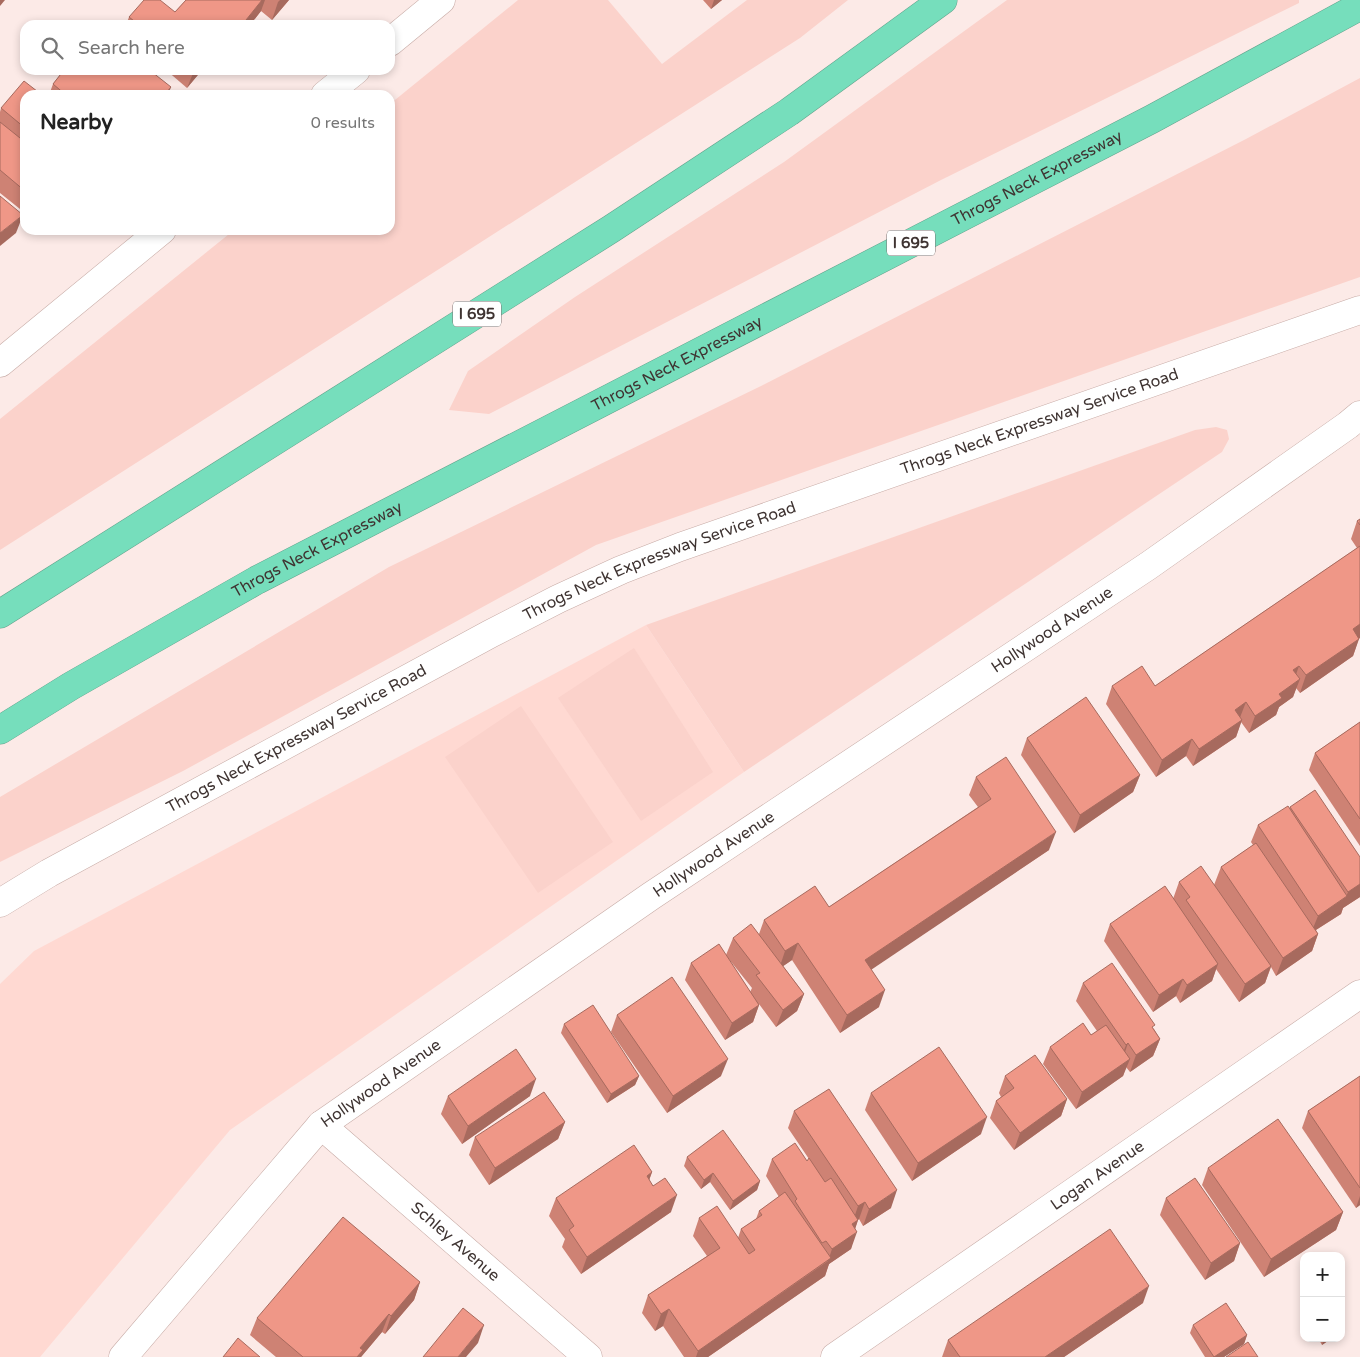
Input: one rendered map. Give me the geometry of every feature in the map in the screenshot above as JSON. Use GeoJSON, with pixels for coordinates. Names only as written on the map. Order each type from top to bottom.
{"type":"FeatureCollection","features":[{"type":"Feature","properties":{"kind":"highway","name":"I 695"},"geometry":{"type":"LineString","coordinates":[[0,614],[641,210],[789,112],[943,0]]}},
{"type":"Feature","properties":{"kind":"highway","name":"Throgs Neck Expressway"},"geometry":{"type":"LineString","coordinates":[[0,730],[71,686],[257,580],[1152,119],[1360,6]]}},
{"type":"Feature","properties":{"kind":"street"},"geometry":{"type":"LineString","coordinates":[[395,38],[440,0]]}},
{"type":"Feature","properties":{"kind":"street"},"geometry":{"type":"LineString","coordinates":[[331,90],[350,75]]}},
{"type":"Feature","properties":{"kind":"street"},"geometry":{"type":"LineString","coordinates":[[0,363],[156,235]]}},
{"type":"Feature","properties":{"kind":"street","name":"Throgs Neck Expressway Service Road"},"geometry":{"type":"LineString","coordinates":[[0,902],[57,868],[490,634],[558,599],[621,570],[680,547],[1360,310]]}},
{"type":"Feature","properties":{"kind":"street","name":"Hollywood Avenue"},"geometry":{"type":"LineString","coordinates":[[123,1357],[321,1125],[651,896],[1181,543],[1348,425],[1360,414]]}},
{"type":"Feature","properties":{"kind":"street","name":"Logan Avenue"},"geometry":{"type":"LineString","coordinates":[[835,1357],[1360,994]]}},
{"type":"Feature","properties":{"kind":"street","name":"Schley Avenue"},"geometry":{"type":"LineString","coordinates":[[321,1125],[588,1357]]}},
{"type":"Feature","properties":{"kind":"shaded area"},"geometry":{"type":"Polygon","coordinates":[[[518,0],[608,0],[662,64],[747,0],[848,0],[800,38],[0,550],[0,419],[228,235],[395,235],[395,100],[518,0]]]}},
{"type":"Feature","properties":{"kind":"shaded area"},"geometry":{"type":"Polygon","coordinates":[[[1007,0],[1299,0],[1299,3],[941,180],[489,414],[449,410],[468,371],[575,297],[784,162],[1007,0]]]}},
{"type":"Feature","properties":{"kind":"shaded area"},"geometry":{"type":"Polygon","coordinates":[[[1360,78],[1360,277],[596,545],[183,771],[0,862],[0,797],[389,567],[761,386],[1246,139],[1360,78]]]}},
{"type":"Feature","properties":{"kind":"shaded area"},"geometry":{"type":"Polygon","coordinates":[[[1216,427],[1227,430],[1229,439],[1222,452],[744,772],[646,625],[1195,430],[1216,427]]]}},
{"type":"Feature","properties":{"kind":"shaded area"},"geometry":{"type":"Polygon","coordinates":[[[646,625],[744,772],[230,1130],[40,1357],[0,1357],[0,984],[34,951],[646,625]]]}},
{"type":"Feature","properties":{"kind":"shaded area"},"geometry":{"type":"Polygon","coordinates":[[[634,648],[713,772],[641,821],[558,698],[634,648]]]}},
{"type":"Feature","properties":{"kind":"shaded area"},"geometry":{"type":"Polygon","coordinates":[[[521,706],[613,842],[538,893],[445,757],[521,706]]]}},
{"type":"Feature","properties":{"kind":"building"},"geometry":{"type":"Polygon","coordinates":[[[144,0],[160,0],[175,12],[186,0],[262,0],[246,20],[133,20],[129,17],[144,0]]]}},
{"type":"Feature","properties":{"kind":"building"},"geometry":{"type":"Polygon","coordinates":[[[60,75],[156,75],[171,87],[168,90],[60,90],[53,84],[60,75]]]}},
{"type":"Feature","properties":{"kind":"building"},"geometry":{"type":"Polygon","coordinates":[[[24,81],[36,90],[20,90],[20,124],[1,108],[24,81]]]}},
{"type":"Feature","properties":{"kind":"building"},"geometry":{"type":"Polygon","coordinates":[[[0,122],[20,138],[20,187],[0,170],[0,122]]]}},
{"type":"Feature","properties":{"kind":"building"},"geometry":{"type":"Polygon","coordinates":[[[0,196],[20,213],[20,217],[0,233],[0,196]]]}},
{"type":"Feature","properties":{"kind":"building"},"geometry":{"type":"Polygon","coordinates":[[[1360,546],[1360,624],[1353,629],[1359,639],[1306,675],[1299,666],[1293,670],[1300,679],[1279,694],[1282,698],[1255,716],[1246,702],[1235,710],[1242,720],[1199,749],[1192,739],[1162,760],[1112,686],[1142,666],[1155,686],[1360,546]]]}},
{"type":"Feature","properties":{"kind":"building"},"geometry":{"type":"Polygon","coordinates":[[[1086,697],[1140,775],[1080,815],[1027,738],[1086,697]]]}},
{"type":"Feature","properties":{"kind":"building"},"geometry":{"type":"Polygon","coordinates":[[[1360,722],[1360,819],[1315,753],[1360,722]]]}},
{"type":"Feature","properties":{"kind":"building"},"geometry":{"type":"Polygon","coordinates":[[[1006,757],[1056,832],[865,960],[885,990],[847,1015],[798,943],[785,951],[764,920],[815,886],[829,907],[991,799],[976,777],[1006,757]]]}},
{"type":"Feature","properties":{"kind":"building"},"geometry":{"type":"Polygon","coordinates":[[[1315,790],[1360,857],[1360,884],[1348,892],[1290,807],[1315,790]]]}},
{"type":"Feature","properties":{"kind":"building"},"geometry":{"type":"Polygon","coordinates":[[[1288,806],[1347,896],[1318,916],[1258,825],[1288,806]]]}},
{"type":"Feature","properties":{"kind":"building"},"geometry":{"type":"Polygon","coordinates":[[[1256,843],[1318,934],[1283,958],[1221,867],[1256,843]]]}},
{"type":"Feature","properties":{"kind":"building"},"geometry":{"type":"Polygon","coordinates":[[[1201,866],[1271,966],[1245,984],[1186,900],[1190,897],[1179,882],[1201,866]]]}},
{"type":"Feature","properties":{"kind":"building"},"geometry":{"type":"Polygon","coordinates":[[[1165,886],[1218,964],[1187,985],[1183,979],[1159,995],[1110,924],[1165,886]]]}},
{"type":"Feature","properties":{"kind":"building"},"geometry":{"type":"Polygon","coordinates":[[[751,924],[804,994],[783,1010],[756,975],[760,973],[733,938],[751,924]]]}},
{"type":"Feature","properties":{"kind":"building"},"geometry":{"type":"Polygon","coordinates":[[[719,944],[759,1005],[732,1023],[691,963],[719,944]]]}},
{"type":"Feature","properties":{"kind":"building"},"geometry":{"type":"Polygon","coordinates":[[[1112,963],[1155,1025],[1152,1027],[1160,1039],[1136,1055],[1128,1043],[1126,1045],[1083,983],[1112,963]]]}},
{"type":"Feature","properties":{"kind":"building"},"geometry":{"type":"Polygon","coordinates":[[[672,977],[728,1059],[673,1096],[617,1015],[672,977]]]}},
{"type":"Feature","properties":{"kind":"building"},"geometry":{"type":"Polygon","coordinates":[[[593,1005],[639,1076],[611,1094],[564,1024],[593,1005]]]}},
{"type":"Feature","properties":{"kind":"building"},"geometry":{"type":"Polygon","coordinates":[[[1083,1023],[1091,1035],[1106,1025],[1130,1059],[1082,1092],[1050,1047],[1083,1023]]]}},
{"type":"Feature","properties":{"kind":"building"},"geometry":{"type":"Polygon","coordinates":[[[939,1047],[987,1117],[918,1163],[871,1093],[939,1047]]]}},
{"type":"Feature","properties":{"kind":"building"},"geometry":{"type":"Polygon","coordinates":[[[516,1049],[536,1079],[468,1126],[448,1096],[516,1049]]]}},
{"type":"Feature","properties":{"kind":"building"},"geometry":{"type":"Polygon","coordinates":[[[1035,1055],[1067,1099],[1020,1133],[996,1101],[1014,1088],[1005,1076],[1035,1055]]]}},
{"type":"Feature","properties":{"kind":"building"},"geometry":{"type":"Polygon","coordinates":[[[1360,1076],[1360,1188],[1308,1111],[1360,1076]]]}},
{"type":"Feature","properties":{"kind":"building"},"geometry":{"type":"Polygon","coordinates":[[[829,1089],[897,1190],[869,1209],[865,1202],[858,1206],[794,1111],[829,1089]]]}},
{"type":"Feature","properties":{"kind":"building"},"geometry":{"type":"Polygon","coordinates":[[[544,1092],[565,1122],[495,1168],[475,1137],[544,1092]]]}},
{"type":"Feature","properties":{"kind":"building"},"geometry":{"type":"Polygon","coordinates":[[[1278,1119],[1343,1212],[1271,1259],[1208,1168],[1278,1119]]]}},
{"type":"Feature","properties":{"kind":"building"},"geometry":{"type":"Polygon","coordinates":[[[723,1130],[760,1181],[733,1201],[713,1173],[704,1180],[687,1157],[723,1130]]]}},
{"type":"Feature","properties":{"kind":"building"},"geometry":{"type":"Polygon","coordinates":[[[795,1143],[807,1161],[809,1158],[825,1182],[831,1178],[858,1220],[852,1224],[857,1232],[832,1249],[826,1241],[822,1243],[795,1201],[797,1199],[772,1159],[795,1143]]]}},
{"type":"Feature","properties":{"kind":"building"},"geometry":{"type":"Polygon","coordinates":[[[634,1145],[652,1172],[647,1176],[653,1186],[665,1178],[677,1195],[587,1257],[569,1230],[574,1226],[556,1198],[634,1145]]]}},
{"type":"Feature","properties":{"kind":"building"},"geometry":{"type":"Polygon","coordinates":[[[1195,1178],[1240,1243],[1211,1263],[1166,1198],[1195,1178]]]}},
{"type":"Feature","properties":{"kind":"building"},"geometry":{"type":"Polygon","coordinates":[[[785,1192],[831,1258],[698,1351],[669,1309],[661,1314],[648,1295],[720,1248],[699,1218],[717,1206],[749,1254],[755,1250],[741,1229],[762,1215],[759,1211],[785,1192]]]}},
{"type":"Feature","properties":{"kind":"building"},"geometry":{"type":"Polygon","coordinates":[[[343,1217],[420,1282],[360,1348],[363,1350],[357,1357],[303,1357],[257,1318],[343,1217]]]}},
{"type":"Feature","properties":{"kind":"building"},"geometry":{"type":"Polygon","coordinates":[[[1110,1229],[1149,1286],[1045,1357],[960,1357],[948,1340],[1110,1229]]]}},
{"type":"Feature","properties":{"kind":"building"},"geometry":{"type":"Polygon","coordinates":[[[1226,1303],[1247,1335],[1214,1357],[1193,1325],[1226,1303]]]}},
{"type":"Feature","properties":{"kind":"building"},"geometry":{"type":"Polygon","coordinates":[[[463,1308],[484,1325],[458,1357],[423,1357],[463,1308]]]}},
{"type":"Feature","properties":{"kind":"building"},"geometry":{"type":"Polygon","coordinates":[[[238,1338],[260,1357],[223,1357],[238,1338]]]}},
{"type":"Feature","properties":{"kind":"building"},"geometry":{"type":"Polygon","coordinates":[[[1248,1342],[1258,1357],[1226,1357],[1248,1342]]]}}]}
